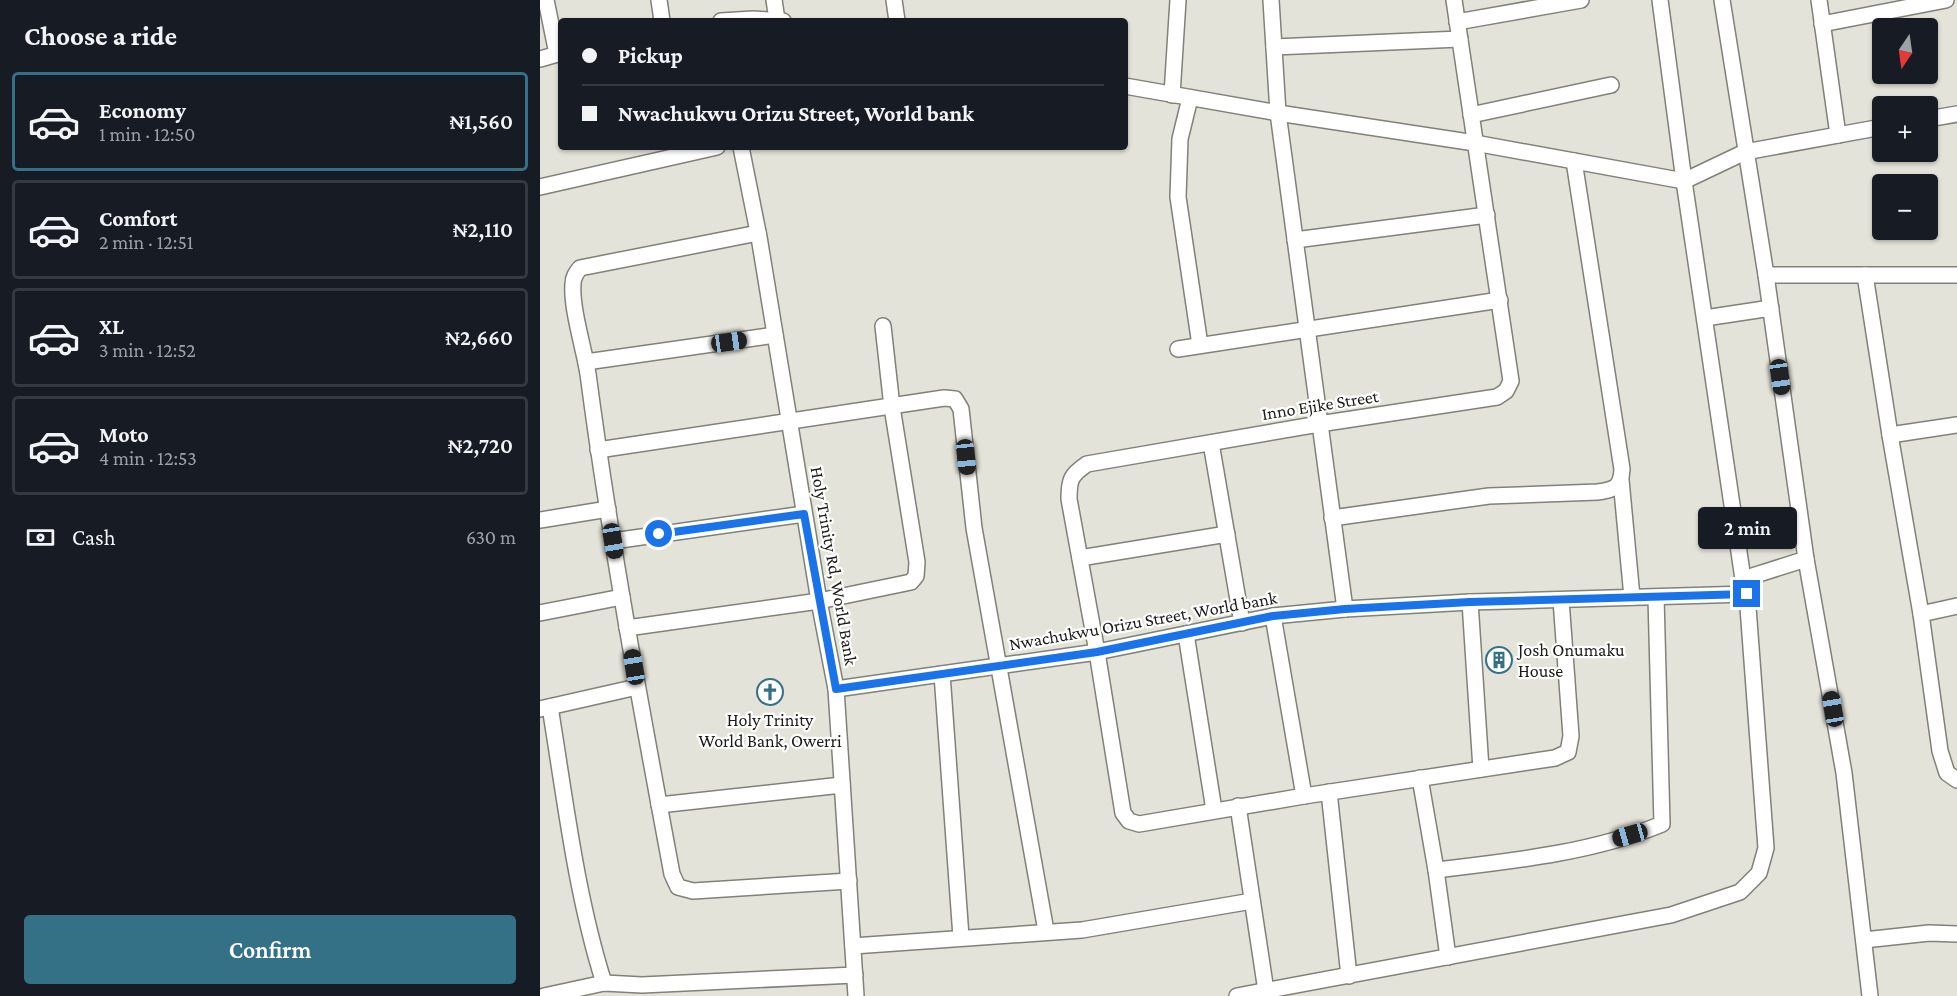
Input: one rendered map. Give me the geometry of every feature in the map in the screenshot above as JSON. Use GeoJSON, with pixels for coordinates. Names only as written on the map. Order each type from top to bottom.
{"type":"FeatureCollection","features":[{"type":"Feature","properties":{"kind":"street"},"geometry":{"type":"LineString","coordinates":[[546,0],[558,50]]}},
{"type":"Feature","properties":{"kind":"street"},"geometry":{"type":"LineString","coordinates":[[659,0],[662,18]]}},
{"type":"Feature","properties":{"kind":"street"},"geometry":{"type":"LineString","coordinates":[[774,0],[779,18]]}},
{"type":"Feature","properties":{"kind":"street"},"geometry":{"type":"LineString","coordinates":[[894,0],[897,18]]}},
{"type":"Feature","properties":{"kind":"street"},"geometry":{"type":"LineString","coordinates":[[1172,95],[1178,0]]}},
{"type":"Feature","properties":{"kind":"street"},"geometry":{"type":"LineString","coordinates":[[1272,0],[1278,113],[1318,424],[1345,609]]}},
{"type":"Feature","properties":{"kind":"street","name":"Inno Ejike Street"},"geometry":{"type":"LineString","coordinates":[[1454,0],[1512,381],[1506,391],[1497,397],[1318,424],[1087,464],[1072,474],[1069,499],[1123,813],[1129,821],[1139,824],[1304,795],[1555,758],[1568,752],[1571,736],[1561,600]]}},
{"type":"Feature","properties":{"kind":"street"},"geometry":{"type":"LineString","coordinates":[[1457,22],[1550,2],[1581,0]]}},
{"type":"Feature","properties":{"kind":"street"},"geometry":{"type":"LineString","coordinates":[[1237,996],[1671,915],[1740,892],[1759,873],[1766,848],[1745,586],[1684,181],[1660,0]]}},
{"type":"Feature","properties":{"kind":"street"},"geometry":{"type":"LineString","coordinates":[[1722,0],[1771,308],[1806,559],[1844,773],[1870,996]]}},
{"type":"Feature","properties":{"kind":"street"},"geometry":{"type":"LineString","coordinates":[[1819,0],[1838,135]]}},
{"type":"Feature","properties":{"kind":"street"},"geometry":{"type":"LineString","coordinates":[[1822,24],[1946,0]]}},
{"type":"Feature","properties":{"kind":"street"},"geometry":{"type":"LineString","coordinates":[[1274,47],[1460,39]]}},
{"type":"Feature","properties":{"kind":"street"},"geometry":{"type":"LineString","coordinates":[[540,59],[558,54]]}},
{"type":"Feature","properties":{"kind":"street"},"geometry":{"type":"LineString","coordinates":[[1471,115],[1611,85]]}},
{"type":"Feature","properties":{"kind":"street"},"geometry":{"type":"LineString","coordinates":[[1128,87],[1278,113],[1475,143],[1684,181],[1745,152],[1872,129]]}},
{"type":"Feature","properties":{"kind":"street"},"geometry":{"type":"LineString","coordinates":[[1190,98],[1180,139],[1178,197],[1200,345]]}},
{"type":"Feature","properties":{"kind":"street"},"geometry":{"type":"LineString","coordinates":[[1938,117],[1957,114]]}},
{"type":"Feature","properties":{"kind":"street"},"geometry":{"type":"LineString","coordinates":[[540,187],[704,150]]}},
{"type":"Feature","properties":{"kind":"street","name":"Holy Trinity Rd, World Bank"},"geometry":{"type":"LineString","coordinates":[[742,150],[758,233],[804,514],[836,689],[856,996]]}},
{"type":"Feature","properties":{"kind":"street"},"geometry":{"type":"LineString","coordinates":[[1574,161],[1622,469],[1621,480],[1632,597]]}},
{"type":"Feature","properties":{"kind":"street"},"geometry":{"type":"LineString","coordinates":[[1295,240],[1487,215]]}},
{"type":"Feature","properties":{"kind":"street"},"geometry":{"type":"LineString","coordinates":[[758,233],[580,268],[575,274],[572,285],[637,687],[672,874],[678,887],[693,891],[849,881]]}},
{"type":"Feature","properties":{"kind":"street"},"geometry":{"type":"LineString","coordinates":[[1766,275],[1957,275]]}},
{"type":"Feature","properties":{"kind":"street"},"geometry":{"type":"LineString","coordinates":[[1865,275],[1921,614],[1940,751],[1947,773],[1957,780]]}},
{"type":"Feature","properties":{"kind":"street"},"geometry":{"type":"LineString","coordinates":[[1178,349],[1500,300]]}},
{"type":"Feature","properties":{"kind":"street"},"geometry":{"type":"LineString","coordinates":[[1705,318],[1771,308]]}},
{"type":"Feature","properties":{"kind":"street"},"geometry":{"type":"LineString","coordinates":[[627,628],[819,601],[911,582],[916,576],[917,562],[892,406],[883,326]]}},
{"type":"Feature","properties":{"kind":"street"},"geometry":{"type":"LineString","coordinates":[[586,362],[775,335]]}},
{"type":"Feature","properties":{"kind":"street"},"geometry":{"type":"LineString","coordinates":[[598,450],[944,398],[954,399],[961,409],[974,528],[1046,931]]}},
{"type":"Feature","properties":{"kind":"street"},"geometry":{"type":"LineString","coordinates":[[1890,435],[1957,424]]}},
{"type":"Feature","properties":{"kind":"street"},"geometry":{"type":"LineString","coordinates":[[1211,443],[1242,623]]}},
{"type":"Feature","properties":{"kind":"street"},"geometry":{"type":"LineString","coordinates":[[1332,518],[1489,496],[1598,492],[1614,489],[1621,480]]}},
{"type":"Feature","properties":{"kind":"street"},"geometry":{"type":"LineString","coordinates":[[540,520],[608,509]]}},
{"type":"Feature","properties":{"kind":"street"},"geometry":{"type":"LineString","coordinates":[[613,541],[804,514]]}},
{"type":"Feature","properties":{"kind":"street"},"geometry":{"type":"LineString","coordinates":[[1080,558],[1227,534]]}},
{"type":"Feature","properties":{"kind":"street","name":"Nwachukwu Orizu Street, World bank"},"geometry":{"type":"LineString","coordinates":[[836,689],[1097,652],[1273,616],[1345,609],[1470,602],[1656,597],[1745,586],[1806,559]]}},
{"type":"Feature","properties":{"kind":"street"},"geometry":{"type":"LineString","coordinates":[[540,613],[622,597]]}},
{"type":"Feature","properties":{"kind":"street"},"geometry":{"type":"LineString","coordinates":[[1436,870],[1498,863],[1589,847],[1662,824],[1656,597]]}},
{"type":"Feature","properties":{"kind":"street"},"geometry":{"type":"LineString","coordinates":[[1470,602],[1481,769]]}},
{"type":"Feature","properties":{"kind":"street"},"geometry":{"type":"LineString","coordinates":[[1921,614],[1957,606]]}},
{"type":"Feature","properties":{"kind":"street"},"geometry":{"type":"LineString","coordinates":[[1273,616],[1304,795]]}},
{"type":"Feature","properties":{"kind":"street"},"geometry":{"type":"LineString","coordinates":[[1186,634],[1214,810]]}},
{"type":"Feature","properties":{"kind":"street"},"geometry":{"type":"LineString","coordinates":[[942,674],[961,937]]}},
{"type":"Feature","properties":{"kind":"street"},"geometry":{"type":"LineString","coordinates":[[604,983],[594,951],[545,708],[637,687]]}},
{"type":"Feature","properties":{"kind":"street"},"geometry":{"type":"LineString","coordinates":[[1420,778],[1448,957]]}},
{"type":"Feature","properties":{"kind":"street"},"geometry":{"type":"LineString","coordinates":[[659,805],[842,785]]}},
{"type":"Feature","properties":{"kind":"street"},"geometry":{"type":"LineString","coordinates":[[1329,792],[1349,976]]}},
{"type":"Feature","properties":{"kind":"street"},"geometry":{"type":"LineString","coordinates":[[1238,806],[1266,991]]}},
{"type":"Feature","properties":{"kind":"street"},"geometry":{"type":"LineString","coordinates":[[853,946],[1082,930],[1252,901]]}},
{"type":"Feature","properties":{"kind":"street"},"geometry":{"type":"LineString","coordinates":[[1863,940],[1929,933],[1957,934]]}},
{"type":"Feature","properties":{"kind":"street"},"geometry":{"type":"LineString","coordinates":[[544,996],[604,983],[642,985],[855,975]]}},
{"type":"Feature","properties":{"kind":"place","name":"Josh Onumaku House"},"geometry":{"type":"Point","coordinates":[1499,660]}},
{"type":"Feature","properties":{"kind":"place","name":"Holy Trinity World Bank, Owerri"},"geometry":{"type":"Point","coordinates":[770,692]}},
{"type":"Feature","properties":{"kind":"route"},"geometry":{"type":"LineString","coordinates":[[659,534],[804,514],[836,689],[1097,652],[1273,616],[1345,609],[1470,602],[1747,594]]}}]}
